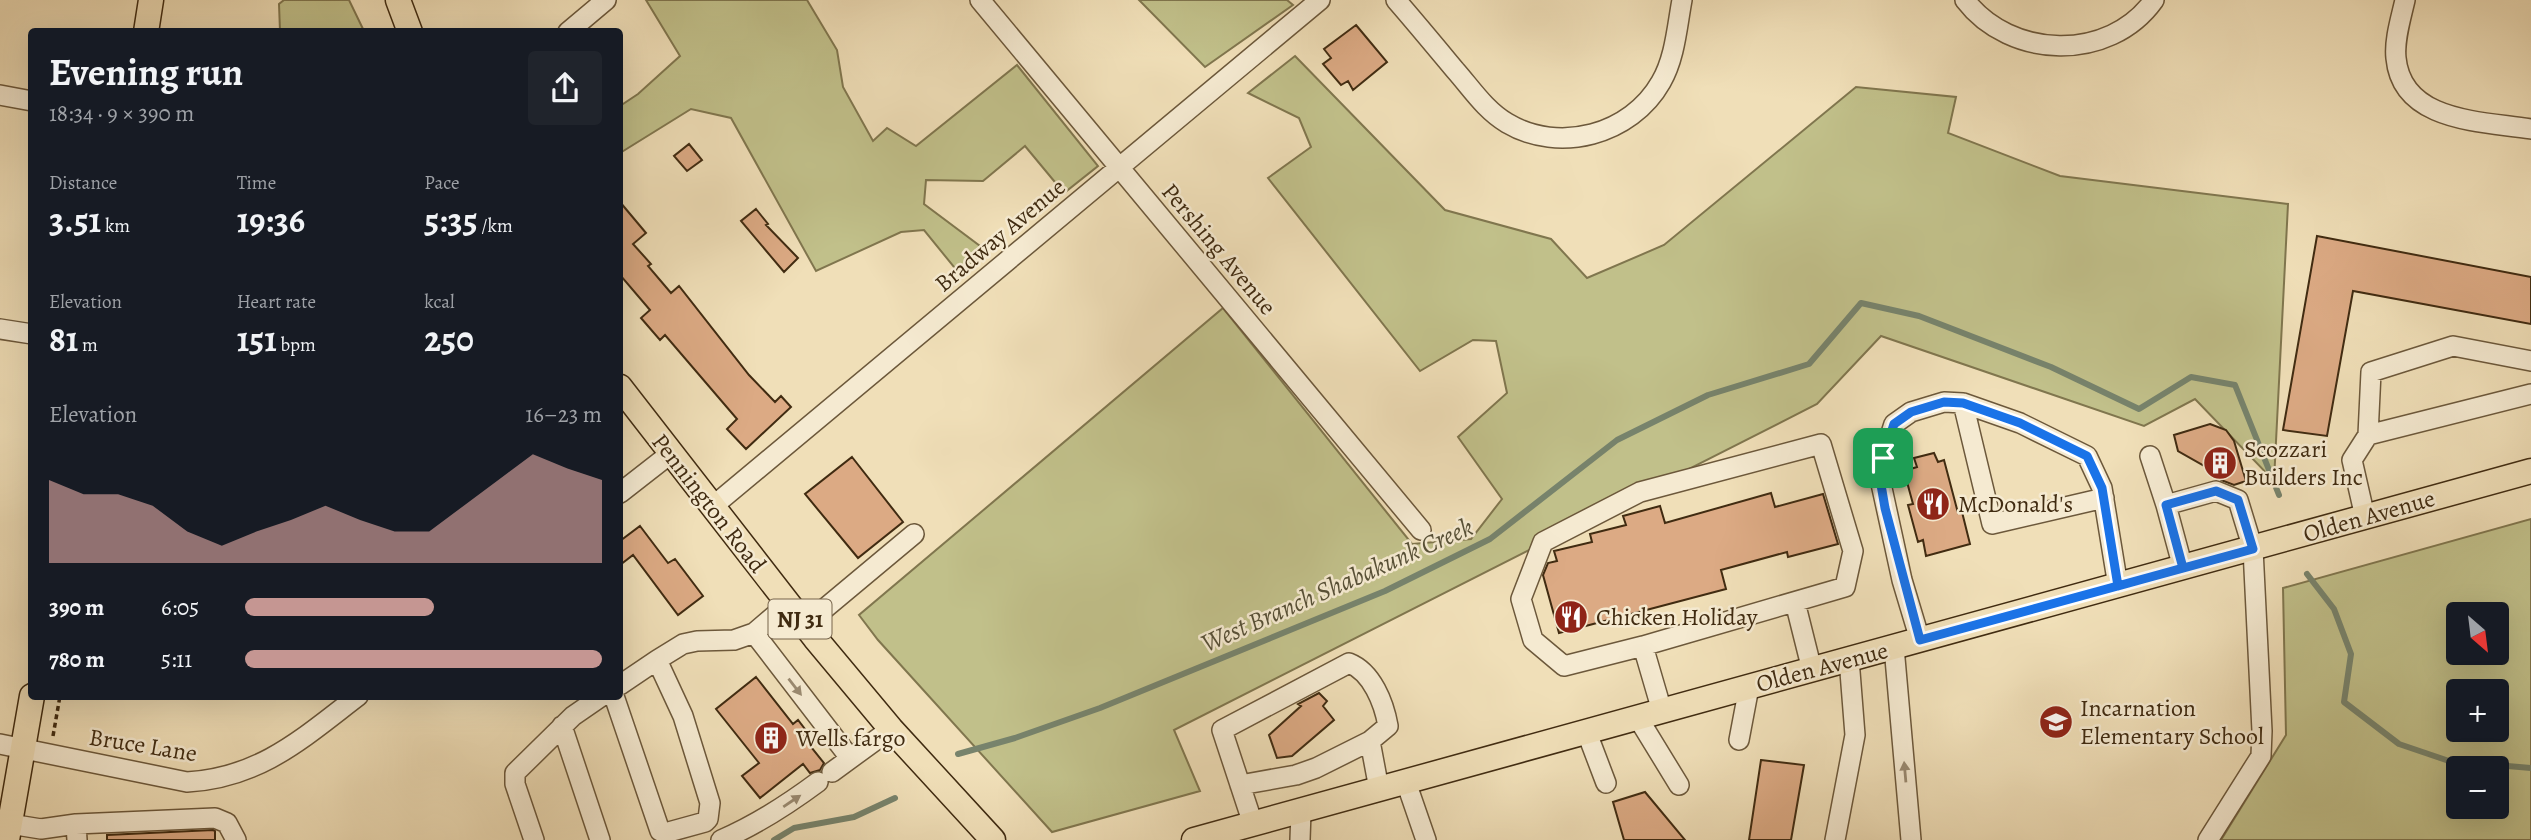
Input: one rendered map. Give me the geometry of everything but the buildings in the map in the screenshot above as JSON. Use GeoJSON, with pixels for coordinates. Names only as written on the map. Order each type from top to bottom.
{"type":"FeatureCollection","features":[{"type":"Feature","properties":{"kind":"main road"},"geometry":{"type":"LineString","coordinates":[[147,28],[151,0]]}},
{"type":"Feature","properties":{"kind":"main road"},"geometry":{"type":"LineString","coordinates":[[398,0],[408,28]]}},
{"type":"Feature","properties":{"kind":"main road","name":"Pennington Road"},"geometry":{"type":"LineString","coordinates":[[623,391],[805,625],[891,729],[993,840]]}},
{"type":"Feature","properties":{"kind":"main road","name":"Olden Avenue"},"geometry":{"type":"LineString","coordinates":[[1194,840],[2531,471]]}},
{"type":"Feature","properties":{"kind":"main road"},"geometry":{"type":"LineString","coordinates":[[8,832],[7,796],[12,746],[30,700]]}},
{"type":"Feature","properties":{"kind":"street"},"geometry":{"type":"LineString","coordinates":[[573,28],[606,0]]}},
{"type":"Feature","properties":{"kind":"street","name":"Pershing Avenue"},"geometry":{"type":"LineString","coordinates":[[980,0],[1421,530]]}},
{"type":"Feature","properties":{"kind":"street","name":"Bradway Avenue"},"geometry":{"type":"LineString","coordinates":[[712,507],[1320,0]]}},
{"type":"Feature","properties":{"kind":"street"},"geometry":{"type":"LineString","coordinates":[[1396,0],[1487,108],[1507,123],[1529,132],[1573,138],[1594,134],[1616,125],[1633,114],[1652,94],[1661,82],[1671,59],[1682,0]]}},
{"type":"Feature","properties":{"kind":"street"},"geometry":{"type":"LineString","coordinates":[[1965,0],[1991,25],[2015,38],[2039,45],[2063,47],[2090,43],[2112,35],[2133,21],[2154,0]]}},
{"type":"Feature","properties":{"kind":"street"},"geometry":{"type":"LineString","coordinates":[[2405,0],[2396,58],[2401,78],[2411,94],[2440,114],[2531,129]]}},
{"type":"Feature","properties":{"kind":"street"},"geometry":{"type":"LineString","coordinates":[[0,95],[28,100]]}},
{"type":"Feature","properties":{"kind":"street"},"geometry":{"type":"LineString","coordinates":[[0,329],[28,333]]}},
{"type":"Feature","properties":{"kind":"street"},"geometry":{"type":"LineString","coordinates":[[2365,517],[2352,460],[2368,435],[2371,372],[2453,346],[2531,361]]}},
{"type":"Feature","properties":{"kind":"street"},"geometry":{"type":"LineString","coordinates":[[2368,435],[2531,394]]}},
{"type":"Feature","properties":{"kind":"street"},"geometry":{"type":"LineString","coordinates":[[1920,640],[1885,508],[1880,479],[1883,458],[1894,424],[1911,412],[1944,402],[1963,403],[2020,423],[2087,456],[2104,498],[2118,586]]}},
{"type":"Feature","properties":{"kind":"street"},"geometry":{"type":"LineString","coordinates":[[1963,403],[1992,524],[2104,498]]}},
{"type":"Feature","properties":{"kind":"street"},"geometry":{"type":"LineString","coordinates":[[1821,444],[1853,551],[1845,587],[1795,602],[1564,666],[1533,640],[1521,599],[1543,542],[1640,492],[1821,444]]}},
{"type":"Feature","properties":{"kind":"street"},"geometry":{"type":"LineString","coordinates":[[623,492],[670,454]]}},
{"type":"Feature","properties":{"kind":"street"},"geometry":{"type":"LineString","coordinates":[[2150,456],[2183,568]]}},
{"type":"Feature","properties":{"kind":"street"},"geometry":{"type":"LineString","coordinates":[[2166,505],[2216,491],[2238,500],[2253,549],[2261,756],[2208,840]]}},
{"type":"Feature","properties":{"kind":"street"},"geometry":{"type":"LineString","coordinates":[[805,625],[914,534]]}},
{"type":"Feature","properties":{"kind":"street"},"geometry":{"type":"LineString","coordinates":[[1795,602],[1812,670]]}},
{"type":"Feature","properties":{"kind":"street"},"geometry":{"type":"LineString","coordinates":[[623,683],[683,644],[734,640],[754,633],[788,604]]}},
{"type":"Feature","properties":{"kind":"street"},"geometry":{"type":"LineString","coordinates":[[754,633],[850,758]]}},
{"type":"Feature","properties":{"kind":"street"},"geometry":{"type":"LineString","coordinates":[[1643,646],[1662,711]]}},
{"type":"Feature","properties":{"kind":"street"},"geometry":{"type":"LineString","coordinates":[[1894,647],[1911,840]]}},
{"type":"Feature","properties":{"kind":"street"},"geometry":{"type":"LineString","coordinates":[[1835,840],[1855,735],[1849,659]]}},
{"type":"Feature","properties":{"kind":"street"},"geometry":{"type":"LineString","coordinates":[[615,700],[660,831],[665,833],[705,822],[708,819],[710,803],[683,716],[657,660]]}},
{"type":"Feature","properties":{"kind":"street"},"geometry":{"type":"LineString","coordinates":[[1240,785],[1296,775],[1316,768],[1370,741],[1388,726],[1385,708],[1360,668],[1349,663],[1222,730],[1240,785],[1253,824]]}},
{"type":"Feature","properties":{"kind":"street"},"geometry":{"type":"LineString","coordinates":[[1739,740],[1749,687]]}},
{"type":"Feature","properties":{"kind":"street","name":"Bruce Lane"},"geometry":{"type":"LineString","coordinates":[[12,746],[187,782],[200,781],[230,776],[285,752],[353,700]]}},
{"type":"Feature","properties":{"kind":"street"},"geometry":{"type":"LineString","coordinates":[[534,840],[515,784],[515,773],[573,716],[596,700]]}},
{"type":"Feature","properties":{"kind":"street"},"geometry":{"type":"LineString","coordinates":[[1638,718],[1679,785]]}},
{"type":"Feature","properties":{"kind":"street"},"geometry":{"type":"LineString","coordinates":[[562,726],[600,840]]}},
{"type":"Feature","properties":{"kind":"street"},"geometry":{"type":"LineString","coordinates":[[721,840],[771,815],[891,729]]}},
{"type":"Feature","properties":{"kind":"street"},"geometry":{"type":"LineString","coordinates":[[1587,733],[1606,783]]}},
{"type":"Feature","properties":{"kind":"street"},"geometry":{"type":"LineString","coordinates":[[1370,741],[1379,789]]}},
{"type":"Feature","properties":{"kind":"street"},"geometry":{"type":"LineString","coordinates":[[1406,782],[1426,840]]}},
{"type":"Feature","properties":{"kind":"street"},"geometry":{"type":"LineString","coordinates":[[1300,840],[1301,811]]}},
{"type":"Feature","properties":{"kind":"street"},"geometry":{"type":"LineString","coordinates":[[8,832],[41,829],[76,832],[215,818],[228,823],[236,840]]}},
{"type":"Feature","properties":{"kind":"path"},"geometry":{"type":"LineString","coordinates":[[52,738],[59,700]]}},
{"type":"Feature","properties":{"kind":"shaded area"},"geometry":{"type":"Polygon","coordinates":[[[284,0],[349,0],[363,28],[280,28],[279,4],[284,0]]]}},
{"type":"Feature","properties":{"kind":"shaded area"},"geometry":{"type":"Polygon","coordinates":[[[646,0],[807,0],[837,50],[843,87],[873,141],[887,128],[916,146],[1017,65],[1098,166],[1064,193],[1025,146],[983,181],[926,180],[924,204],[988,252],[958,272],[924,230],[901,232],[816,271],[731,118],[691,109],[623,151],[623,104],[680,56],[646,0]]]}},
{"type":"Feature","properties":{"kind":"shaded area"},"geometry":{"type":"Polygon","coordinates":[[[1139,0],[1287,0],[1293,5],[1205,67],[1139,0]]]}},
{"type":"Feature","properties":{"kind":"shaded area"},"geometry":{"type":"Polygon","coordinates":[[[1295,56],[1445,210],[1551,239],[1587,278],[1664,245],[1856,87],[1956,97],[1948,133],[2060,176],[2288,204],[2274,481],[2195,399],[2144,426],[1881,336],[1817,404],[1174,730],[1200,791],[1052,832],[878,640],[859,615],[1223,308],[1412,544],[1471,539],[1502,499],[1458,437],[1507,393],[1496,341],[1473,340],[1420,371],[1268,178],[1311,147],[1299,118],[1248,93],[1295,56]]]}},
{"type":"Feature","properties":{"kind":"shaded area"},"geometry":{"type":"Polygon","coordinates":[[[2531,519],[2531,840],[2221,840],[2286,735],[2283,588],[2531,519]]]}},
{"type":"Feature","properties":{"kind":"waterway","name":"West Branch Shabakunk Creek"},"geometry":{"type":"LineString","coordinates":[[958,754],[1015,738],[1100,708],[1385,591],[1490,539],[1617,440],[1708,395],[1809,364],[1861,303],[1919,316],[2051,367],[2139,409],[2191,377],[2235,385],[2279,495]]}},
{"type":"Feature","properties":{"kind":"waterway","name":"West Branch Shabakunk Creek"},"geometry":{"type":"LineString","coordinates":[[2307,574],[2334,609],[2351,654],[2344,702],[2399,744],[2449,761],[2531,768]]}},
{"type":"Feature","properties":{"kind":"waterway","name":"West Branch Shabakunk Creek"},"geometry":{"type":"LineString","coordinates":[[774,840],[794,828],[854,817],[895,798]]}},
{"type":"Feature","properties":{"kind":"place","name":"Scozzari Builders Inc"},"geometry":{"type":"Point","coordinates":[2220,463]}},
{"type":"Feature","properties":{"kind":"place","name":"McDonald's"},"geometry":{"type":"Point","coordinates":[1933,504]}},
{"type":"Feature","properties":{"kind":"place","name":"Chicken Holiday"},"geometry":{"type":"Point","coordinates":[1571,617]}},
{"type":"Feature","properties":{"kind":"place","name":"Incarnation Elementary School"},"geometry":{"type":"Point","coordinates":[2056,722]}},
{"type":"Feature","properties":{"kind":"place","name":"Wells fargo"},"geometry":{"type":"Point","coordinates":[771,738]}},
{"type":"Feature","properties":{"kind":"route"},"geometry":{"type":"LineString","coordinates":[[1883,458],[1880,479],[1885,508],[1920,640],[2253,549],[2238,500],[2216,491],[2166,505],[2183,568],[2118,586],[2102,488],[2087,456],[2020,423],[1963,403],[1944,402],[1911,412],[1894,424],[1883,458]]}}]}
